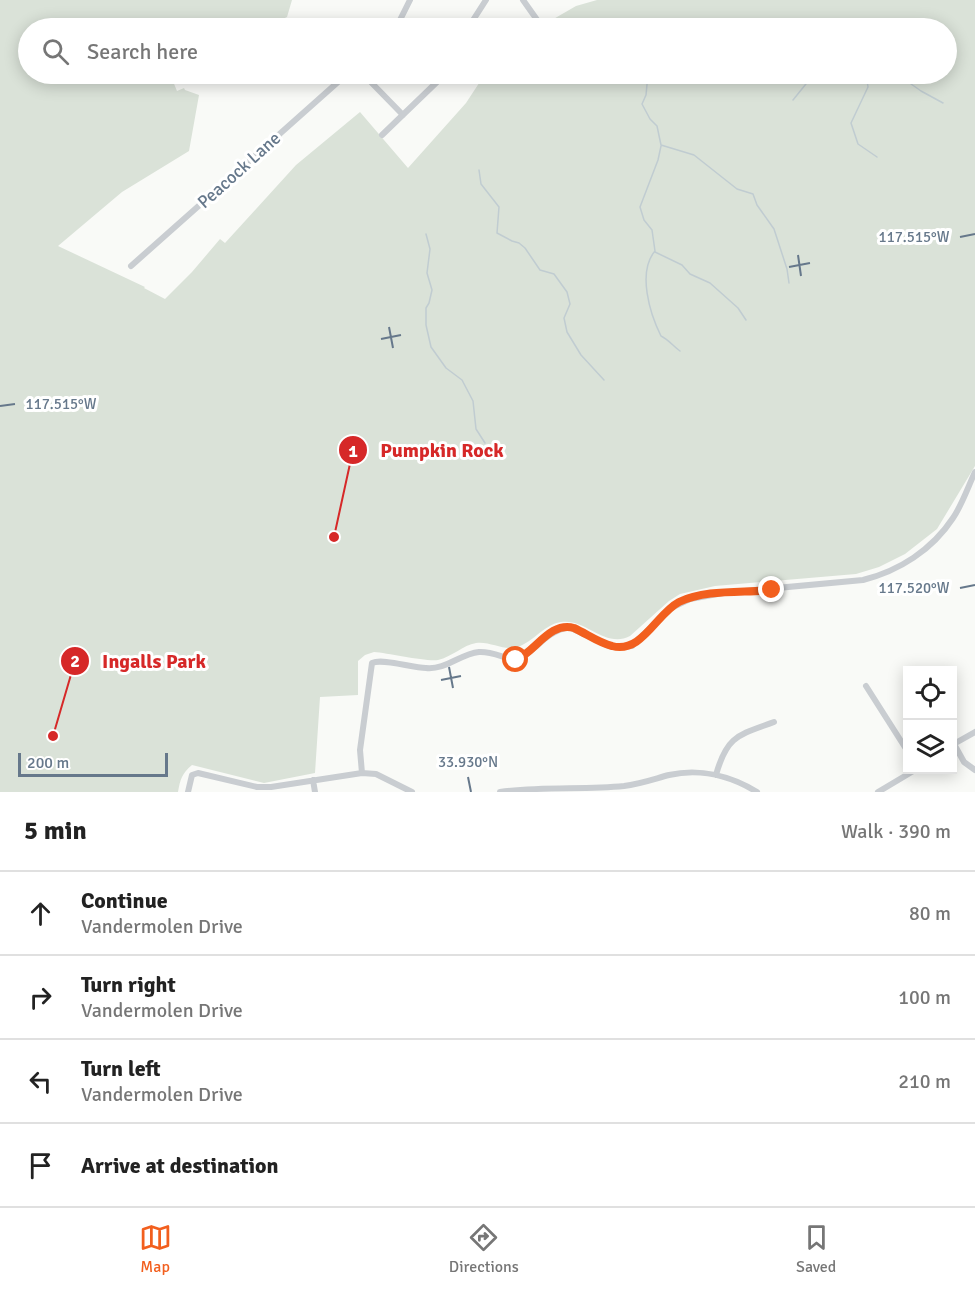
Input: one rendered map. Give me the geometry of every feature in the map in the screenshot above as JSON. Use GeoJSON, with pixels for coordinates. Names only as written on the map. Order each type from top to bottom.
{"type":"FeatureCollection","features":[{"type":"Feature","properties":{"kind":"street"},"geometry":{"type":"LineString","coordinates":[[401,18],[410,0]]}},
{"type":"Feature","properties":{"kind":"street"},"geometry":{"type":"LineString","coordinates":[[474,18],[486,0]]}},
{"type":"Feature","properties":{"kind":"street"},"geometry":{"type":"LineString","coordinates":[[523,0],[536,18]]}},
{"type":"Feature","properties":{"kind":"street","name":"Peacock Lane"},"geometry":{"type":"LineString","coordinates":[[131,266],[336,84]]}},
{"type":"Feature","properties":{"kind":"street"},"geometry":{"type":"LineString","coordinates":[[373,84],[403,115]]}},
{"type":"Feature","properties":{"kind":"street"},"geometry":{"type":"LineString","coordinates":[[382,135],[435,84]]}},
{"type":"Feature","properties":{"kind":"street"},"geometry":{"type":"LineString","coordinates":[[362,772],[360,750],[372,663],[377,661],[412,667],[438,668],[482,652],[516,660],[531,651],[550,633],[569,627],[609,646],[632,646],[671,608],[690,599],[723,593],[850,582],[878,576],[910,560],[943,532],[955,516],[975,472]]}},
{"type":"Feature","properties":{"kind":"street"},"geometry":{"type":"LineString","coordinates":[[866,686],[903,744]]}},
{"type":"Feature","properties":{"kind":"street"},"geometry":{"type":"LineString","coordinates":[[716,775],[727,745],[739,736],[774,722]]}},
{"type":"Feature","properties":{"kind":"street"},"geometry":{"type":"LineString","coordinates":[[957,742],[975,732]]}},
{"type":"Feature","properties":{"kind":"street"},"geometry":{"type":"LineString","coordinates":[[957,751],[964,762],[975,770]]}},
{"type":"Feature","properties":{"kind":"street"},"geometry":{"type":"LineString","coordinates":[[188,792],[192,775],[198,773],[257,787],[362,772],[376,774],[412,792]]}},
{"type":"Feature","properties":{"kind":"street"},"geometry":{"type":"LineString","coordinates":[[500,792],[625,786],[690,773],[723,775],[757,792]]}},
{"type":"Feature","properties":{"kind":"street"},"geometry":{"type":"LineString","coordinates":[[878,792],[908,774]]}},
{"type":"Feature","properties":{"kind":"street"},"geometry":{"type":"LineString","coordinates":[[313,780],[315,792]]}},
{"type":"Feature","properties":{"kind":"shaded area"},"geometry":{"type":"Polygon","coordinates":[[[0,0],[292,0],[285,18],[18,18],[18,84],[174,84],[177,91],[184,88],[199,95],[189,151],[122,192],[58,246],[145,287],[165,299],[220,239],[225,243],[296,165],[360,112],[408,168],[466,103],[478,84],[957,84],[957,18],[555,18],[576,6],[597,0],[975,0],[975,466],[937,529],[905,554],[879,567],[856,574],[715,586],[680,594],[630,636],[621,639],[612,639],[579,624],[561,622],[513,648],[476,643],[438,660],[374,652],[365,655],[358,661],[358,695],[320,697],[315,773],[264,783],[192,765],[182,777],[178,792],[0,792],[0,0]]]}},
{"type":"Feature","properties":{"kind":"waterway"},"geometry":{"type":"LineString","coordinates":[[647,84],[642,104],[650,119],[657,126],[661,145],[694,155],[737,189],[753,194],[757,205],[774,229],[787,269],[789,283]]}},
{"type":"Feature","properties":{"kind":"waterway"},"geometry":{"type":"LineString","coordinates":[[793,100],[806,84]]}},
{"type":"Feature","properties":{"kind":"waterway"},"geometry":{"type":"LineString","coordinates":[[868,84],[851,123],[858,144],[877,157]]}},
{"type":"Feature","properties":{"kind":"waterway"},"geometry":{"type":"LineString","coordinates":[[911,84],[943,103]]}},
{"type":"Feature","properties":{"kind":"waterway"},"geometry":{"type":"LineString","coordinates":[[661,146],[640,207],[644,220],[652,230],[655,251],[647,270],[647,293],[661,336],[680,351]]}},
{"type":"Feature","properties":{"kind":"waterway"},"geometry":{"type":"LineString","coordinates":[[479,170],[481,184],[499,207],[497,233],[525,248],[540,270],[554,274],[567,292],[570,304],[564,318],[567,332],[581,355],[604,380]]}},
{"type":"Feature","properties":{"kind":"waterway"},"geometry":{"type":"LineString","coordinates":[[426,234],[430,249],[427,273],[432,290],[426,308],[426,325],[431,347],[446,368],[462,380],[473,401],[476,429],[485,443]]}},
{"type":"Feature","properties":{"kind":"waterway"},"geometry":{"type":"LineString","coordinates":[[655,252],[682,265],[690,274],[710,283],[738,308],[746,320]]}},
{"type":"Feature","properties":{"kind":"place","name":"Pumpkin Rock"},"geometry":{"type":"Point","coordinates":[334,537]}},
{"type":"Feature","properties":{"kind":"place","name":"Ingalls Park"},"geometry":{"type":"Point","coordinates":[53,736]}},
{"type":"Feature","properties":{"kind":"route"},"geometry":{"type":"LineString","coordinates":[[516,660],[531,651],[550,633],[562,628],[574,628],[609,646],[632,646],[662,616],[680,602],[723,593],[772,590]]}}]}
